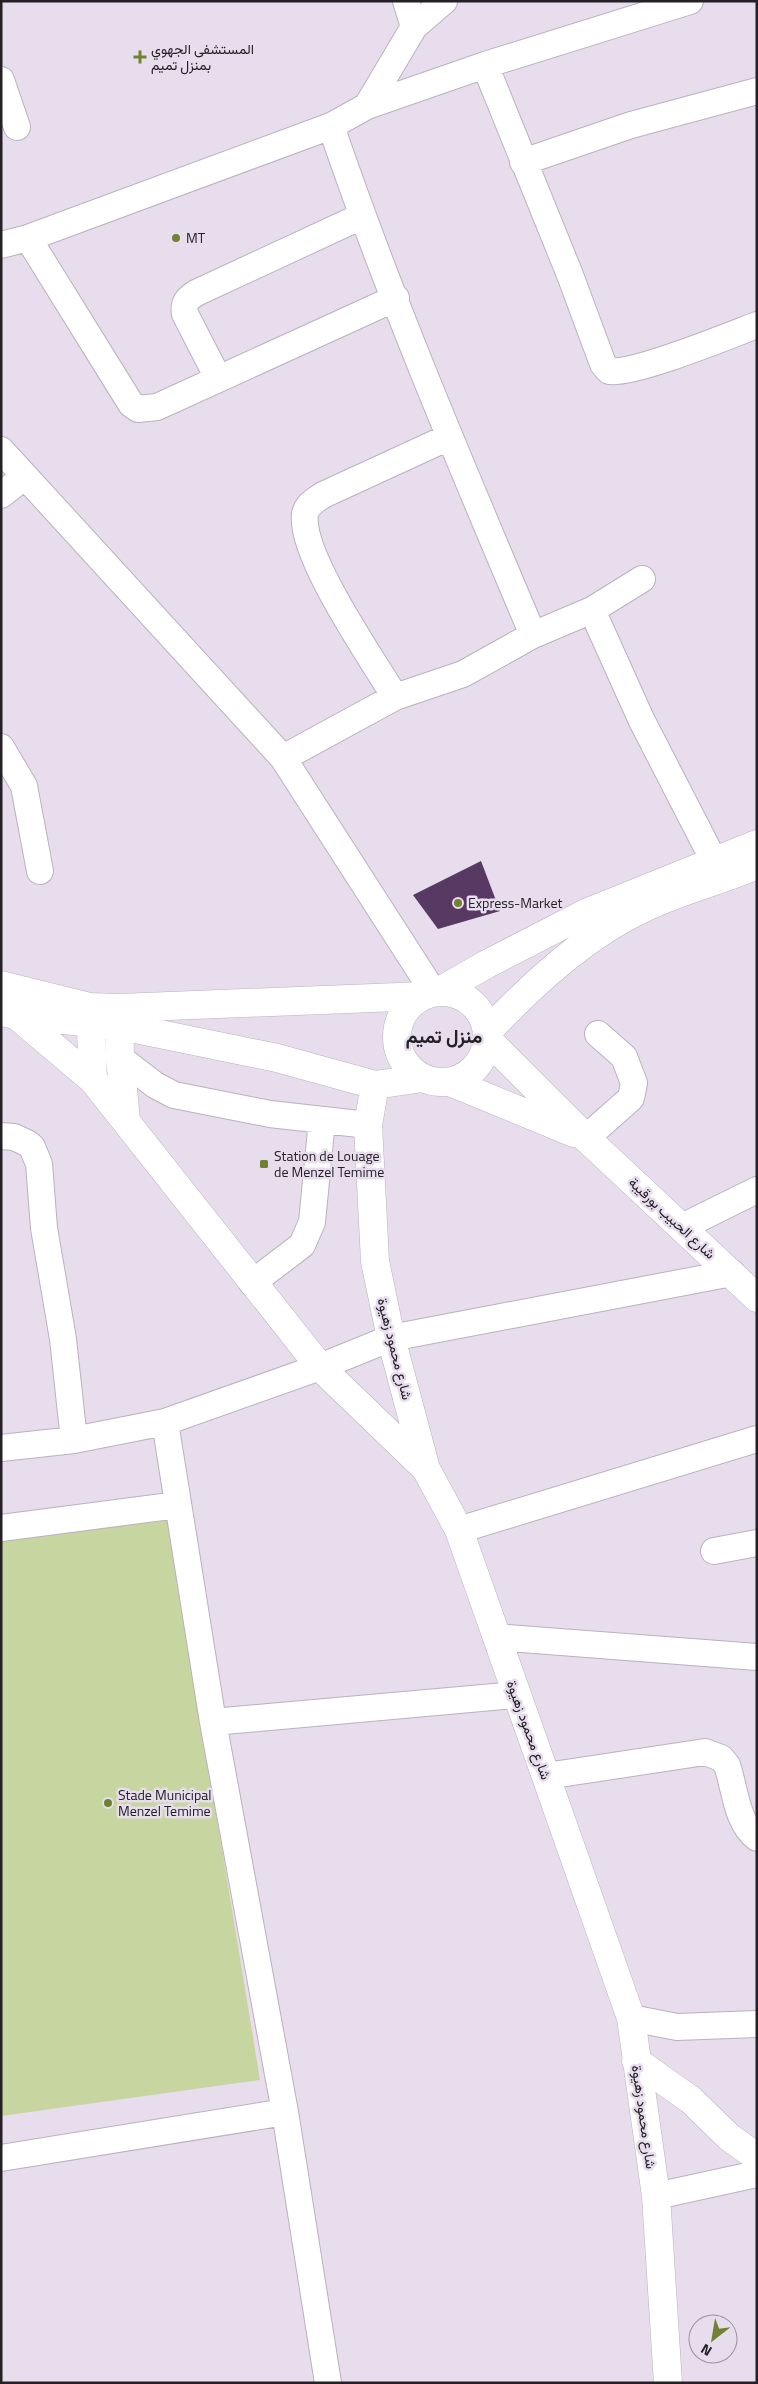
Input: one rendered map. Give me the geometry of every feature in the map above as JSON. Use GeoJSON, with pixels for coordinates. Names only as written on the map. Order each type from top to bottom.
{"type":"FeatureCollection","features":[{"type":"Feature","properties":{"kind":"main road"},"geometry":{"type":"LineString","coordinates":[[8,1014],[120,1017],[432,994],[458,996],[475,1007],[483,1018],[487,1035],[484,1054],[476,1067],[469,1074],[450,1082],[432,1081],[423,1078],[411,1070],[402,1058],[397,1044],[397,1029],[402,1016],[411,1004],[432,994],[586,913],[757,844]]}},
{"type":"Feature","properties":{"kind":"main road"},"geometry":{"type":"LineString","coordinates":[[487,1035],[541,978],[581,947],[616,924],[646,907],[757,865]]}},
{"type":"Feature","properties":{"kind":"main road"},"geometry":{"type":"LineString","coordinates":[[1,985],[90,1015]]}},
{"type":"Feature","properties":{"kind":"main road"},"geometry":{"type":"LineString","coordinates":[[8,1014],[93,1080],[320,1367],[426,1469]]}},
{"type":"Feature","properties":{"kind":"main road"},"geometry":{"type":"LineString","coordinates":[[90,1015],[93,1080]]}},
{"type":"Feature","properties":{"kind":"main road"},"geometry":{"type":"LineString","coordinates":[[120,1017],[120,1058],[126,1120]]}},
{"type":"Feature","properties":{"kind":"main road"},"geometry":{"type":"LineString","coordinates":[[120,1017],[375,1085],[423,1078]]}},
{"type":"Feature","properties":{"kind":"main road","name":"شارع الحبيب بورقيبة"},"geometry":{"type":"LineString","coordinates":[[487,1035],[586,1138],[757,1298]]}},
{"type":"Feature","properties":{"kind":"main road","name":"شارع الحبيب بورقيبة"},"geometry":{"type":"LineString","coordinates":[[450,1082],[586,1138]]}},
{"type":"Feature","properties":{"kind":"main road","name":"شارع محمود زهيوة"},"geometry":{"type":"LineString","coordinates":[[375,1085],[368,1125],[376,1261],[391,1338],[426,1469],[459,1530],[631,2018],[656,2196],[668,2383]]}},
{"type":"Feature","properties":{"kind":"main road"},"geometry":{"type":"LineString","coordinates":[[636,2061],[691,2100],[730,2137],[757,2157]]}},
{"type":"Feature","properties":{"kind":"street"},"geometry":{"type":"LineString","coordinates":[[406,1],[414,27]]}},
{"type":"Feature","properties":{"kind":"street"},"geometry":{"type":"LineString","coordinates":[[367,106],[414,27],[444,1]]}},
{"type":"Feature","properties":{"kind":"street"},"geometry":{"type":"LineString","coordinates":[[2,243],[28,238],[331,126],[367,106],[486,65],[690,1]]}},
{"type":"Feature","properties":{"kind":"street"},"geometry":{"type":"LineString","coordinates":[[486,65],[523,162],[570,275],[603,364],[609,371],[618,373],[757,325]]}},
{"type":"Feature","properties":{"kind":"street"},"geometry":{"type":"LineString","coordinates":[[1,80],[17,127]]}},
{"type":"Feature","properties":{"kind":"street"},"geometry":{"type":"LineString","coordinates":[[523,162],[631,125],[757,91]]}},
{"type":"Feature","properties":{"kind":"street"},"geometry":{"type":"LineString","coordinates":[[331,126],[362,216],[396,298],[449,437],[533,636]]}},
{"type":"Feature","properties":{"kind":"street"},"geometry":{"type":"LineString","coordinates":[[218,378],[185,314],[184,306],[188,298],[362,216]]}},
{"type":"Feature","properties":{"kind":"street"},"geometry":{"type":"LineString","coordinates":[[28,238],[131,404],[138,409],[157,407],[396,298]]}},
{"type":"Feature","properties":{"kind":"street"},"geometry":{"type":"LineString","coordinates":[[395,697],[321,574],[307,529],[306,514],[310,504],[323,495],[449,437]]}},
{"type":"Feature","properties":{"kind":"street"},"geometry":{"type":"LineString","coordinates":[[1,450],[283,758],[432,994]]}},
{"type":"Feature","properties":{"kind":"street"},"geometry":{"type":"LineString","coordinates":[[1,495],[24,477]]}},
{"type":"Feature","properties":{"kind":"street"},"geometry":{"type":"LineString","coordinates":[[283,758],[395,697],[463,674],[533,636],[592,610],[642,580]]}},
{"type":"Feature","properties":{"kind":"street"},"geometry":{"type":"LineString","coordinates":[[592,610],[641,719],[714,861]]}},
{"type":"Feature","properties":{"kind":"street"},"geometry":{"type":"LineString","coordinates":[[1,747],[24,786],[40,870]]}},
{"type":"Feature","properties":{"kind":"street"},"geometry":{"type":"LineString","coordinates":[[586,1138],[630,1098],[634,1083],[624,1057],[598,1034]]}},
{"type":"Feature","properties":{"kind":"street"},"geometry":{"type":"LineString","coordinates":[[120,1058],[155,1085],[174,1095],[270,1114],[368,1125]]}},
{"type":"Feature","properties":{"kind":"street"},"geometry":{"type":"LineString","coordinates":[[252,1283],[302,1246],[312,1222],[322,1120]]}},
{"type":"Feature","properties":{"kind":"street"},"geometry":{"type":"LineString","coordinates":[[1,1136],[14,1137],[27,1143],[32,1147],[39,1164],[44,1228],[63,1339],[74,1440]]}},
{"type":"Feature","properties":{"kind":"street"},"geometry":{"type":"LineString","coordinates":[[682,1227],[757,1190]]}},
{"type":"Feature","properties":{"kind":"street"},"geometry":{"type":"LineString","coordinates":[[1,1448],[74,1440],[165,1422],[320,1367],[391,1338],[732,1273]]}},
{"type":"Feature","properties":{"kind":"street"},"geometry":{"type":"LineString","coordinates":[[165,1422],[213,1722],[285,2112],[328,2383]]}},
{"type":"Feature","properties":{"kind":"street"},"geometry":{"type":"LineString","coordinates":[[459,1530],[757,1439]]}},
{"type":"Feature","properties":{"kind":"street"},"geometry":{"type":"LineString","coordinates":[[1,1528],[178,1505]]}},
{"type":"Feature","properties":{"kind":"street"},"geometry":{"type":"LineString","coordinates":[[714,1551],[757,1543]]}},
{"type":"Feature","properties":{"kind":"street"},"geometry":{"type":"LineString","coordinates":[[496,1637],[757,1657]]}},
{"type":"Feature","properties":{"kind":"street"},"geometry":{"type":"LineString","coordinates":[[213,1722],[516,1695]]}},
{"type":"Feature","properties":{"kind":"street"},"geometry":{"type":"LineString","coordinates":[[546,1776],[672,1756],[711,1753],[724,1760],[728,1765],[741,1814],[748,1831],[757,1838]]}},
{"type":"Feature","properties":{"kind":"street"},"geometry":{"type":"LineString","coordinates":[[631,2018],[677,2027],[757,2024]]}},
{"type":"Feature","properties":{"kind":"street"},"geometry":{"type":"LineString","coordinates":[[1,2158],[285,2112]]}},
{"type":"Feature","properties":{"kind":"street"},"geometry":{"type":"LineString","coordinates":[[656,2196],[757,2174]]}},
{"type":"Feature","properties":{"kind":"green space","name":"Stade Municipal Menzel Temime"},"geometry":{"type":"Polygon","coordinates":[[[165,1501],[260,2080],[1,2116],[1,1526],[165,1501]]]}},
{"type":"Feature","properties":{"kind":"building","name":"Express-Market"},"geometry":{"type":"Polygon","coordinates":[[[481,861],[500,911],[438,929],[413,895],[481,861]]]}},
{"type":"Feature","properties":{"kind":"place","name":"المستشفى الجهوي بمنزل تميم"},"geometry":{"type":"Point","coordinates":[140,57]}},
{"type":"Feature","properties":{"kind":"place","name":"MT"},"geometry":{"type":"Point","coordinates":[176,238]}},
{"type":"Feature","properties":{"kind":"place","name":"Express-Market"},"geometry":{"type":"Point","coordinates":[458,903]}},
{"type":"Feature","properties":{"kind":"place","name":"Station de Louage de Menzel Temime"},"geometry":{"type":"Point","coordinates":[264,1164]}},
{"type":"Feature","properties":{"kind":"place","name":"Stade Municipal Menzel Temime"},"geometry":{"type":"Point","coordinates":[108,1803]}},
{"type":"Feature","properties":{"kind":"district","name":"منزل تميم"},"geometry":{"type":"Point","coordinates":[444,1036]}}]}
